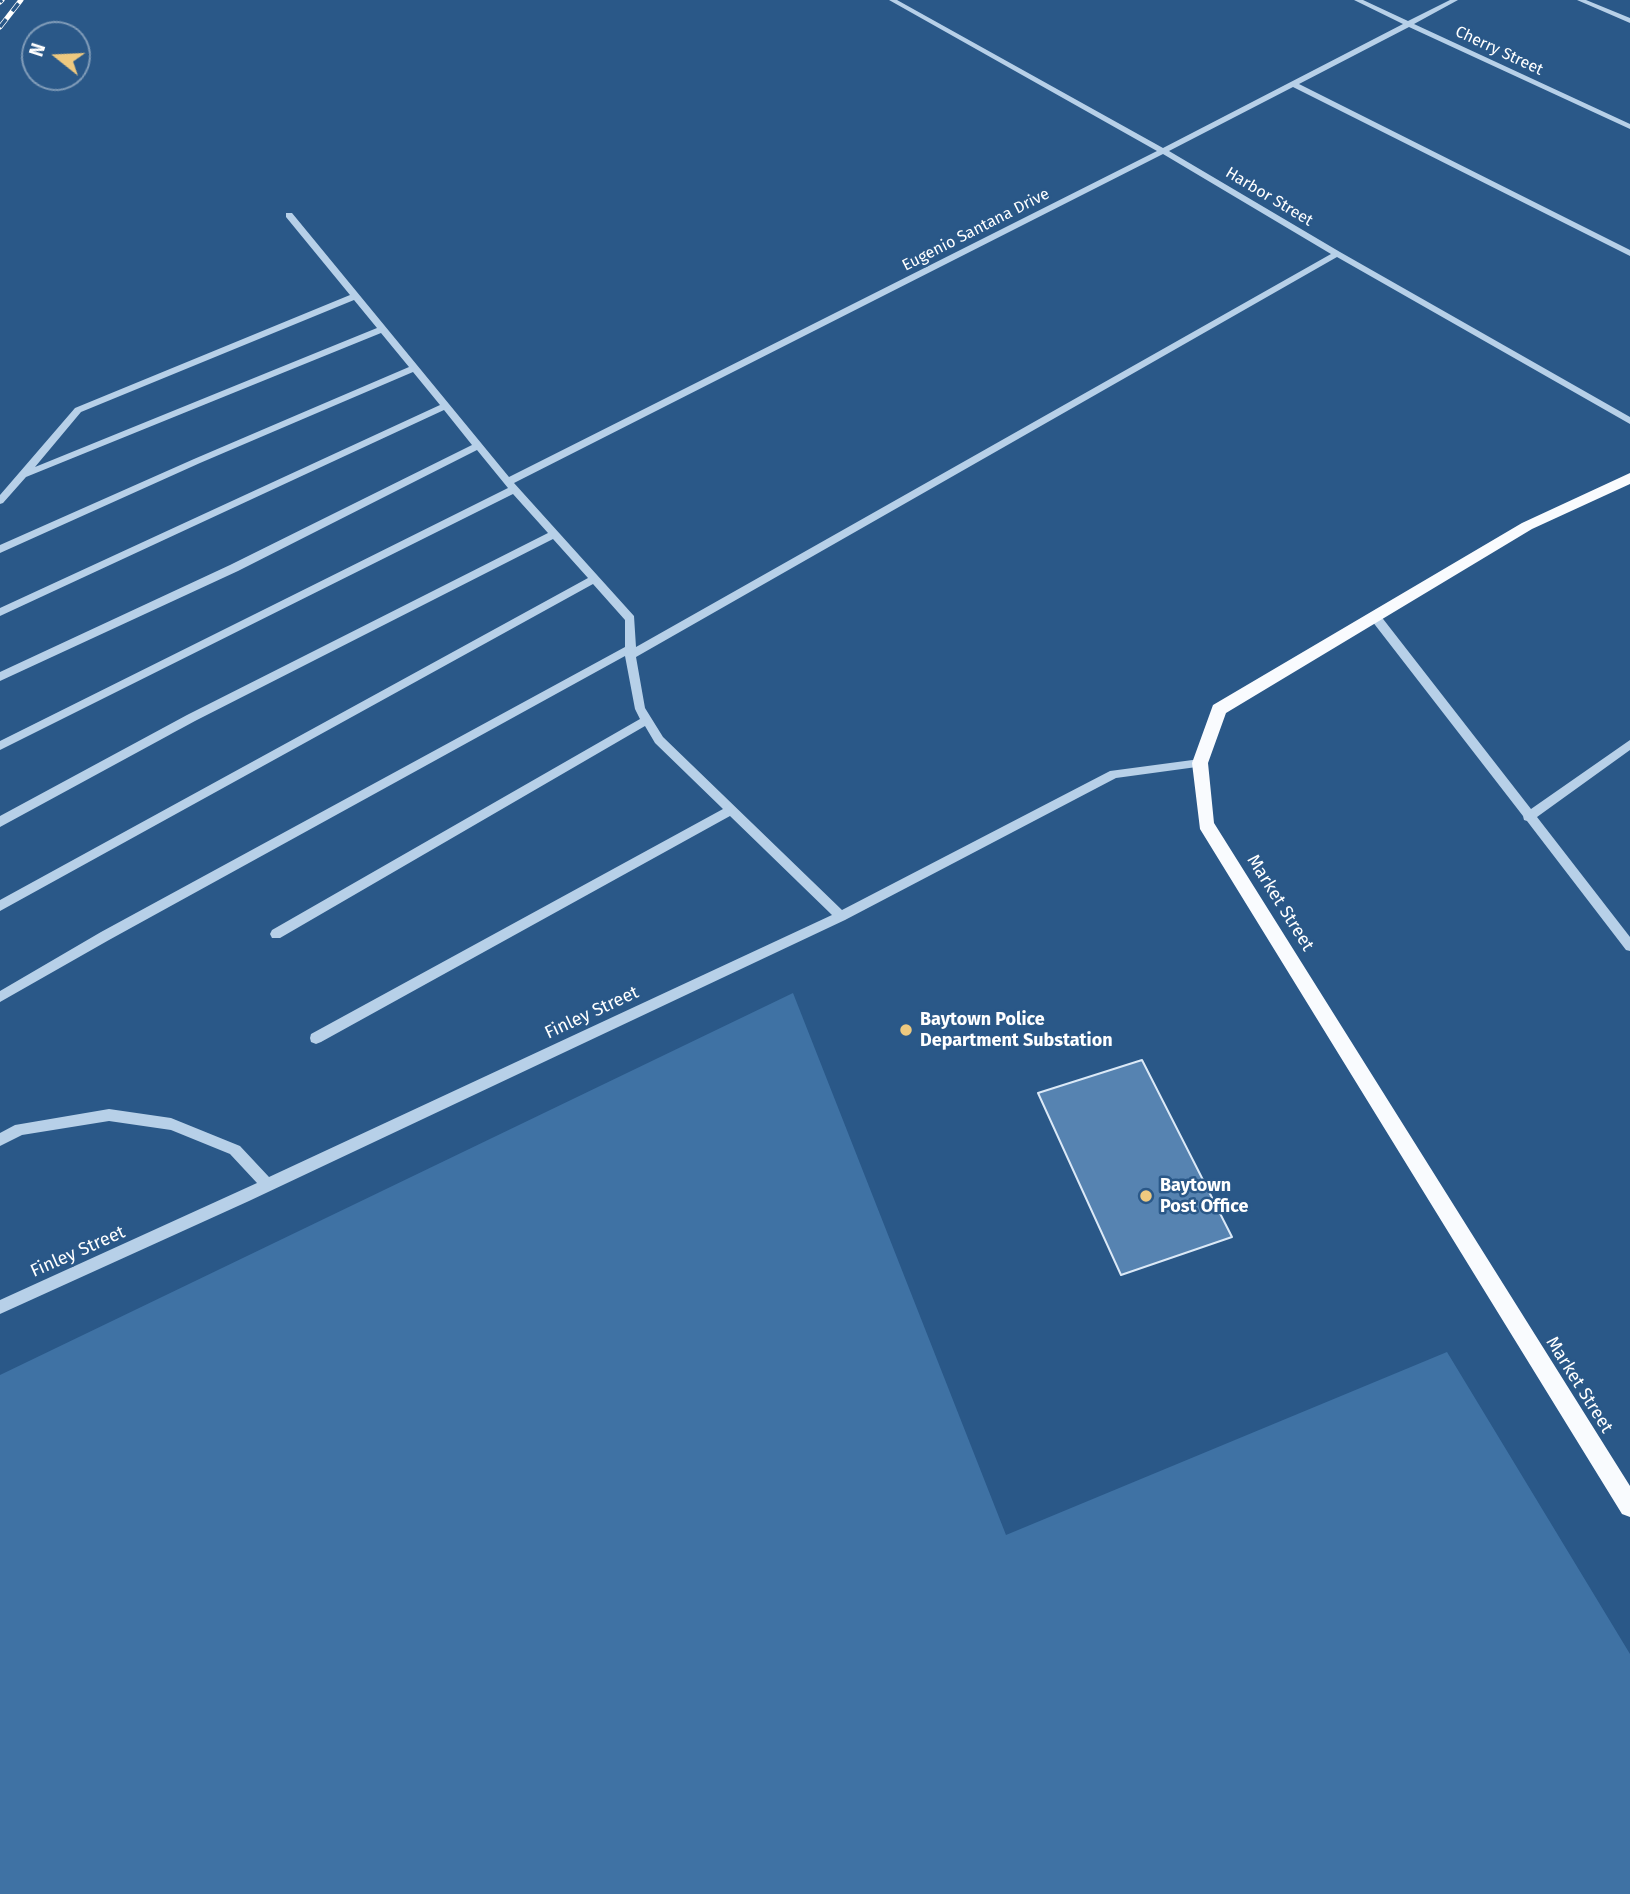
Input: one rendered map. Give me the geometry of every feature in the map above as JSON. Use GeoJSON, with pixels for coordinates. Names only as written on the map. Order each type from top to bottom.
{"type":"FeatureCollection","features":[{"type":"Feature","properties":{"kind":"main road","name":"Market Street"},"geometry":{"type":"LineString","coordinates":[[1630,478],[1527,526],[1219,709],[1200,763],[1206,824],[1630,1506]]}},
{"type":"Feature","properties":{"kind":"street","name":"Harbor Street"},"geometry":{"type":"LineString","coordinates":[[892,0],[1163,151],[1630,421]]}},
{"type":"Feature","properties":{"kind":"street","name":"Cherry Street"},"geometry":{"type":"LineString","coordinates":[[1357,0],[1630,127]]}},
{"type":"Feature","properties":{"kind":"street","name":"Eugenio Santana Drive"},"geometry":{"type":"LineString","coordinates":[[0,746],[512,486],[1455,0]]}},
{"type":"Feature","properties":{"kind":"street"},"geometry":{"type":"LineString","coordinates":[[1580,0],[1630,21]]}},
{"type":"Feature","properties":{"kind":"street"},"geometry":{"type":"LineString","coordinates":[[1294,83],[1630,253]]}},
{"type":"Feature","properties":{"kind":"street"},"geometry":{"type":"LineString","coordinates":[[289,215],[478,446],[630,619],[630,652],[640,709],[659,740],[841,916]]}},
{"type":"Feature","properties":{"kind":"street"},"geometry":{"type":"LineString","coordinates":[[0,997],[105,936],[630,652],[1337,254]]}},
{"type":"Feature","properties":{"kind":"street"},"geometry":{"type":"LineString","coordinates":[[0,501],[78,410],[356,296]]}},
{"type":"Feature","properties":{"kind":"street"},"geometry":{"type":"LineString","coordinates":[[23,475],[383,329]]}},
{"type":"Feature","properties":{"kind":"street"},"geometry":{"type":"LineString","coordinates":[[0,549],[197,461],[415,369]]}},
{"type":"Feature","properties":{"kind":"street"},"geometry":{"type":"LineString","coordinates":[[0,612],[446,406]]}},
{"type":"Feature","properties":{"kind":"street"},"geometry":{"type":"LineString","coordinates":[[0,677],[234,568],[478,446]]}},
{"type":"Feature","properties":{"kind":"street"},"geometry":{"type":"LineString","coordinates":[[0,822],[191,718],[555,534]]}},
{"type":"Feature","properties":{"kind":"street"},"geometry":{"type":"LineString","coordinates":[[0,906],[595,579]]}},
{"type":"Feature","properties":{"kind":"street"},"geometry":{"type":"LineString","coordinates":[[1376,618],[1630,946]]}},
{"type":"Feature","properties":{"kind":"street"},"geometry":{"type":"LineString","coordinates":[[276,934],[647,720]]}},
{"type":"Feature","properties":{"kind":"street"},"geometry":{"type":"LineString","coordinates":[[1528,817],[1630,744]]}},
{"type":"Feature","properties":{"kind":"street","name":"Finley Street"},"geometry":{"type":"LineString","coordinates":[[0,1307],[841,916],[1114,774],[1200,763]]}},
{"type":"Feature","properties":{"kind":"street"},"geometry":{"type":"LineString","coordinates":[[316,1038],[732,809]]}},
{"type":"Feature","properties":{"kind":"street"},"geometry":{"type":"LineString","coordinates":[[0,1140],[20,1129],[109,1115],[172,1124],[235,1150],[267,1185]]}},
{"type":"Feature","properties":{"kind":"shaded area"},"geometry":{"type":"Polygon","coordinates":[[[793,993],[1006,1535],[1447,1352],[1630,1654],[1630,1894],[0,1894],[0,1375],[793,993]]]}},
{"type":"Feature","properties":{"kind":"building"},"geometry":{"type":"Polygon","coordinates":[[[1142,1060],[1232,1237],[1121,1275],[1038,1093],[1142,1060]]]}},
{"type":"Feature","properties":{"kind":"railway"},"geometry":{"type":"LineString","coordinates":[[0,27],[21,0]]}},
{"type":"Feature","properties":{"kind":"place","name":"Baytown Police Department Substation"},"geometry":{"type":"Point","coordinates":[906,1030]}},
{"type":"Feature","properties":{"kind":"place","name":"Baytown Post Office"},"geometry":{"type":"Point","coordinates":[1146,1196]}}]}
